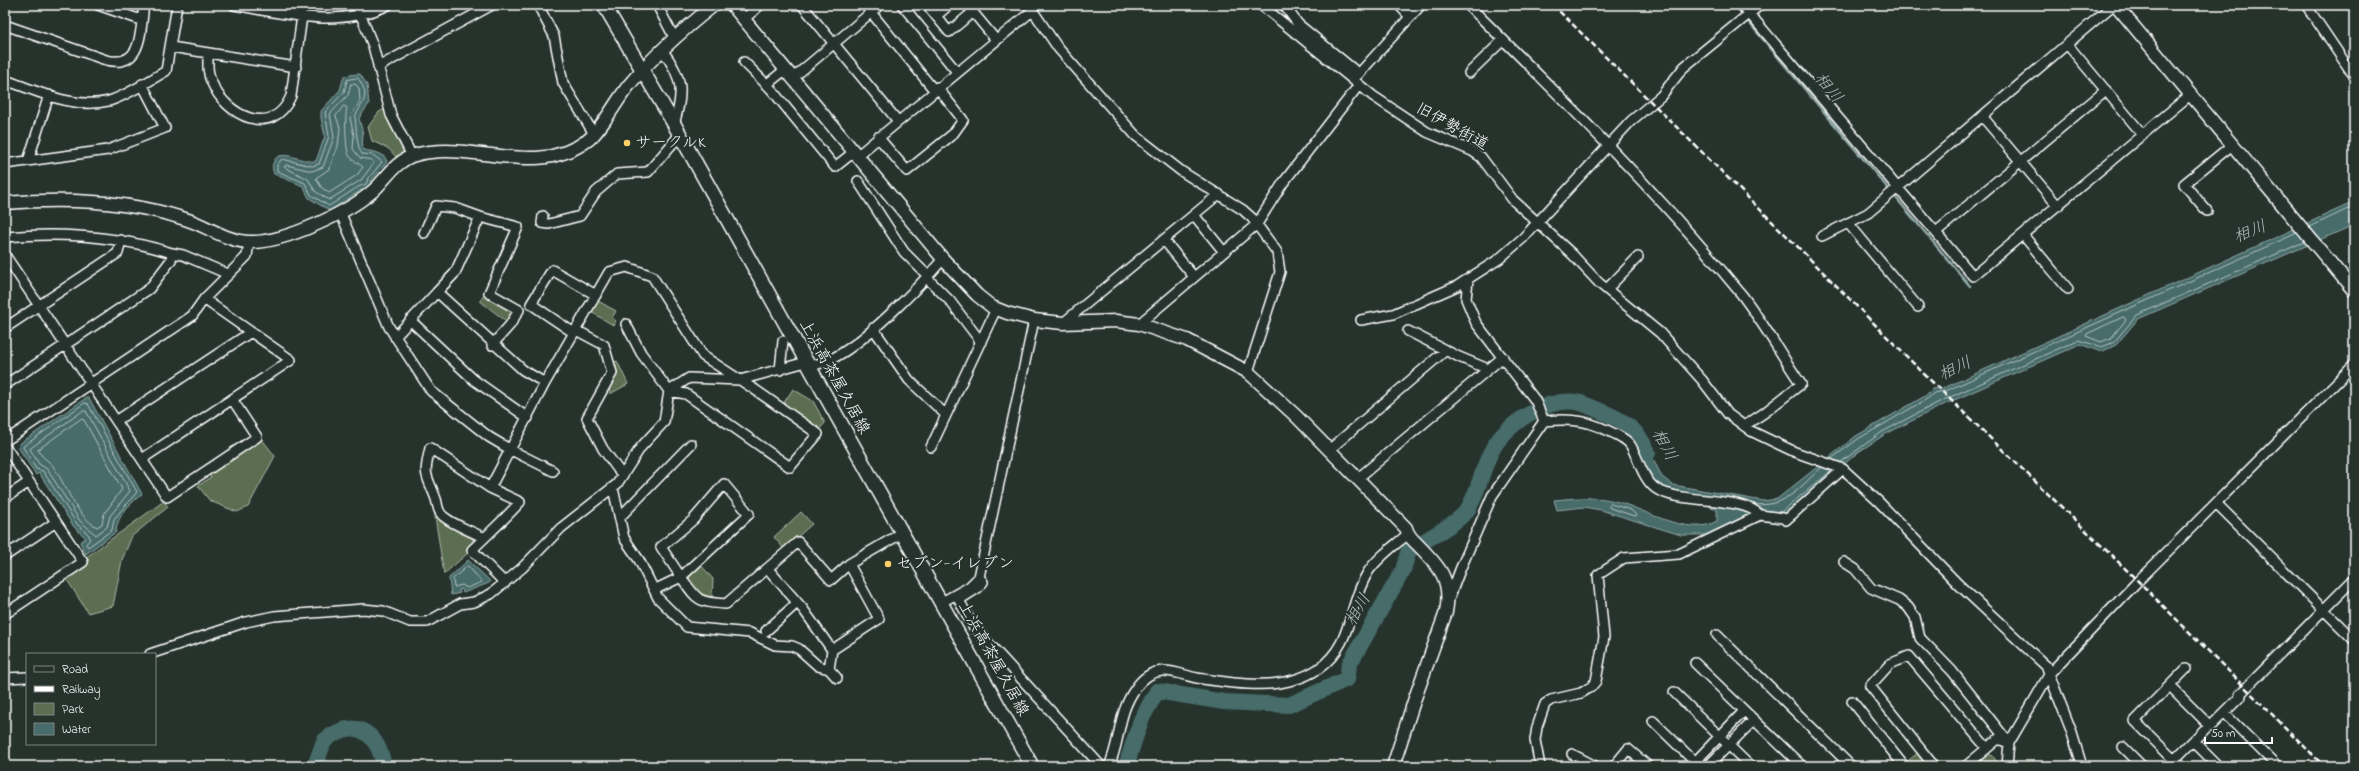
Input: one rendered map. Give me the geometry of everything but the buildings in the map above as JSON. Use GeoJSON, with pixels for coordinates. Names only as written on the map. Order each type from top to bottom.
{"type":"FeatureCollection","features":[{"type":"Feature","properties":{"kind":"main road","name":"上浜高茶屋久居線"},"geometry":{"type":"LineString","coordinates":[[604,5],[643,70],[807,365],[942,602],[1032,766]]}},
{"type":"Feature","properties":{"kind":"street"},"geometry":{"type":"LineString","coordinates":[[98,5],[141,20]]}},
{"type":"Feature","properties":{"kind":"street"},"geometry":{"type":"LineString","coordinates":[[5,26],[118,62],[129,59],[136,50],[144,5]]}},
{"type":"Feature","properties":{"kind":"street"},"geometry":{"type":"LineString","coordinates":[[5,80],[66,101],[87,104],[110,100],[166,71],[177,5]]}},
{"type":"Feature","properties":{"kind":"street"},"geometry":{"type":"LineString","coordinates":[[234,5],[331,19],[362,16],[388,5]]}},
{"type":"Feature","properties":{"kind":"street"},"geometry":{"type":"LineString","coordinates":[[357,5],[362,16],[392,115],[412,156]]}},
{"type":"Feature","properties":{"kind":"street"},"geometry":{"type":"LineString","coordinates":[[378,67],[492,5]]}},
{"type":"Feature","properties":{"kind":"street"},"geometry":{"type":"LineString","coordinates":[[538,5],[554,36],[563,83],[594,134]]}},
{"type":"Feature","properties":{"kind":"street"},"geometry":{"type":"LineString","coordinates":[[657,5],[675,39]]}},
{"type":"Feature","properties":{"kind":"street"},"geometry":{"type":"LineString","coordinates":[[5,202],[59,200],[102,201],[187,219],[213,231],[249,242],[276,238],[341,214],[374,190],[397,165],[412,156],[446,151],[472,152],[532,160],[560,155],[588,140],[594,134],[613,106],[643,70],[675,39],[714,5]]}},
{"type":"Feature","properties":{"kind":"street"},"geometry":{"type":"LineString","coordinates":[[732,5],[943,259],[977,296],[996,309],[1034,320],[1063,323],[1116,321],[1139,324],[1187,340],[1248,372],[1329,450],[1406,528],[1409,536],[1426,553],[1444,575],[1448,602]]}},
{"type":"Feature","properties":{"kind":"street"},"geometry":{"type":"LineString","coordinates":[[744,20],[760,5]]}},
{"type":"Feature","properties":{"kind":"street"},"geometry":{"type":"LineString","coordinates":[[802,5],[897,120]]}},
{"type":"Feature","properties":{"kind":"street"},"geometry":{"type":"LineString","coordinates":[[864,5],[963,120],[952,134],[907,171],[878,137]]}},
{"type":"Feature","properties":{"kind":"street"},"geometry":{"type":"LineString","coordinates":[[766,85],[790,73],[834,44],[880,5]]}},
{"type":"Feature","properties":{"kind":"street"},"geometry":{"type":"LineString","coordinates":[[902,5],[957,72]]}},
{"type":"Feature","properties":{"kind":"street"},"geometry":{"type":"LineString","coordinates":[[927,5],[949,32],[970,9],[996,40]]}},
{"type":"Feature","properties":{"kind":"street"},"geometry":{"type":"LineString","coordinates":[[936,16],[949,5]]}},
{"type":"Feature","properties":{"kind":"street"},"geometry":{"type":"LineString","coordinates":[[1261,5],[1357,80]]}},
{"type":"Feature","properties":{"kind":"street"},"geometry":{"type":"LineString","coordinates":[[1284,5],[1298,24],[1357,80]]}},
{"type":"Feature","properties":{"kind":"street"},"geometry":{"type":"LineString","coordinates":[[1399,5],[1410,17]]}},
{"type":"Feature","properties":{"kind":"street"},"geometry":{"type":"LineString","coordinates":[[1139,324],[1257,224],[1357,80],[1421,5]]}},
{"type":"Feature","properties":{"kind":"street"},"geometry":{"type":"LineString","coordinates":[[1468,5],[1610,146],[1742,296],[1801,384],[1764,413],[1744,426]]}},
{"type":"Feature","properties":{"kind":"street"},"geometry":{"type":"LineString","coordinates":[[1742,5],[1746,17],[1893,191],[1936,232],[1973,276],[2190,95]]}},
{"type":"Feature","properties":{"kind":"street"},"geometry":{"type":"LineString","coordinates":[[1361,320],[1393,314],[1468,280],[1499,260],[1538,222],[1610,146],[1631,121],[1662,96],[1684,67],[1760,5]]}},
{"type":"Feature","properties":{"kind":"street"},"geometry":{"type":"LineString","coordinates":[[1822,236],[1868,213],[2114,5],[2354,291]]}},
{"type":"Feature","properties":{"kind":"street"},"geometry":{"type":"LineString","coordinates":[[2306,5],[2354,76]]}},
{"type":"Feature","properties":{"kind":"street"},"geometry":{"type":"LineString","coordinates":[[744,62],[766,85],[836,168],[878,137],[996,40],[1030,8],[1058,48],[1136,136],[1181,171],[1243,210],[1257,224],[1277,252],[1280,272],[1248,372]]}},
{"type":"Feature","properties":{"kind":"street"},"geometry":{"type":"LineString","coordinates":[[208,53],[209,77],[220,97],[234,111],[257,121],[272,117],[285,107],[291,96],[302,16]]}},
{"type":"Feature","properties":{"kind":"street"},"geometry":{"type":"LineString","coordinates":[[1469,74],[1503,40]]}},
{"type":"Feature","properties":{"kind":"street"},"geometry":{"type":"LineString","coordinates":[[2067,44],[2143,135]]}},
{"type":"Feature","properties":{"kind":"street"},"geometry":{"type":"LineString","coordinates":[[171,47],[296,67]]}},
{"type":"Feature","properties":{"kind":"street"},"geometry":{"type":"LineString","coordinates":[[543,216],[542,224],[549,224],[580,216],[596,192],[617,174],[648,172],[676,130],[679,106],[680,84],[676,71],[663,51]]}},
{"type":"Feature","properties":{"kind":"street","name":"旧伊勢街道"},"geometry":{"type":"LineString","coordinates":[[1357,80],[1427,132],[1472,151],[1481,157],[1513,200],[1538,222],[1607,289],[1660,333],[1702,380],[1728,414],[1744,426],[1795,452],[1843,469]]}},
{"type":"Feature","properties":{"kind":"street"},"geometry":{"type":"LineString","coordinates":[[5,164],[108,150],[124,146],[165,128],[142,84]]}},
{"type":"Feature","properties":{"kind":"street"},"geometry":{"type":"LineString","coordinates":[[1936,232],[2106,90]]}},
{"type":"Feature","properties":{"kind":"street"},"geometry":{"type":"LineString","coordinates":[[28,160],[49,95]]}},
{"type":"Feature","properties":{"kind":"street"},"geometry":{"type":"LineString","coordinates":[[1982,116],[2058,206]]}},
{"type":"Feature","properties":{"kind":"street"},"geometry":{"type":"LineString","coordinates":[[2207,211],[2184,184],[2232,145]]}},
{"type":"Feature","properties":{"kind":"street"},"geometry":{"type":"LineString","coordinates":[[858,181],[904,252],[950,301],[980,342]]}},
{"type":"Feature","properties":{"kind":"street"},"geometry":{"type":"LineString","coordinates":[[1063,323],[1219,194]]}},
{"type":"Feature","properties":{"kind":"street"},"geometry":{"type":"LineString","coordinates":[[424,233],[436,206],[455,208],[480,217],[518,227],[489,293],[519,310],[510,325],[492,345]]}},
{"type":"Feature","properties":{"kind":"street"},"geometry":{"type":"LineString","coordinates":[[341,214],[382,313],[395,337],[431,391],[470,423],[511,450],[553,471]]}},
{"type":"Feature","properties":{"kind":"street"},"geometry":{"type":"LineString","coordinates":[[1194,215],[1224,252]]}},
{"type":"Feature","properties":{"kind":"street"},"geometry":{"type":"LineString","coordinates":[[395,337],[455,273],[480,217]]}},
{"type":"Feature","properties":{"kind":"street"},"geometry":{"type":"LineString","coordinates":[[1848,223],[1918,307]]}},
{"type":"Feature","properties":{"kind":"street"},"geometry":{"type":"LineString","coordinates":[[5,237],[56,234],[97,236],[149,245],[172,253],[184,255],[228,274]]}},
{"type":"Feature","properties":{"kind":"street"},"geometry":{"type":"LineString","coordinates":[[2023,235],[2068,289]]}},
{"type":"Feature","properties":{"kind":"street"},"geometry":{"type":"LineString","coordinates":[[5,328],[118,253],[121,240]]}},
{"type":"Feature","properties":{"kind":"street"},"geometry":{"type":"LineString","coordinates":[[1164,240],[1194,277]]}},
{"type":"Feature","properties":{"kind":"street"},"geometry":{"type":"LineString","coordinates":[[5,441],[192,316],[204,299],[247,256],[249,242]]}},
{"type":"Feature","properties":{"kind":"street"},"geometry":{"type":"LineString","coordinates":[[5,385],[149,289],[171,260],[172,253]]}},
{"type":"Feature","properties":{"kind":"street"},"geometry":{"type":"LineString","coordinates":[[5,255],[167,497],[257,437],[232,399]]}},
{"type":"Feature","properties":{"kind":"street"},"geometry":{"type":"LineString","coordinates":[[1607,289],[1638,257]]}},
{"type":"Feature","properties":{"kind":"street"},"geometry":{"type":"LineString","coordinates":[[153,653],[246,622],[274,616],[363,609],[383,611],[410,622],[428,622],[460,604],[474,602],[491,594],[505,583],[561,528],[612,488],[641,447],[664,422],[669,391],[689,378],[740,380],[807,365],[837,356],[873,328],[927,277],[943,259]]}},
{"type":"Feature","properties":{"kind":"street"},"geometry":{"type":"LineString","coordinates":[[490,488],[545,383],[609,272],[627,267],[652,276],[703,356],[818,434],[790,467],[686,394],[669,391],[641,353],[626,324]]}},
{"type":"Feature","properties":{"kind":"street"},"geometry":{"type":"LineString","coordinates":[[596,295],[552,270],[532,304],[575,331],[604,345],[612,373],[587,418],[602,449],[622,475]]}},
{"type":"Feature","properties":{"kind":"street"},"geometry":{"type":"LineString","coordinates":[[1468,280],[1466,299],[1474,318],[1535,400],[1544,421]]}},
{"type":"Feature","properties":{"kind":"street"},"geometry":{"type":"LineString","coordinates":[[437,292],[492,345],[523,370],[545,383]]}},
{"type":"Feature","properties":{"kind":"street"},"geometry":{"type":"LineString","coordinates":[[142,460],[291,360],[204,299]]}},
{"type":"Feature","properties":{"kind":"street"},"geometry":{"type":"LineString","coordinates":[[931,447],[996,309]]}},
{"type":"Feature","properties":{"kind":"street"},"geometry":{"type":"LineString","coordinates":[[410,320],[474,380],[528,418]]}},
{"type":"Feature","properties":{"kind":"street"},"geometry":{"type":"LineString","coordinates":[[942,602],[969,587],[979,577],[1034,320]]}},
{"type":"Feature","properties":{"kind":"street"},"geometry":{"type":"LineString","coordinates":[[873,328],[909,380],[946,415]]}},
{"type":"Feature","properties":{"kind":"street"},"geometry":{"type":"LineString","coordinates":[[1408,331],[1488,369]]}},
{"type":"Feature","properties":{"kind":"street"},"geometry":{"type":"LineString","coordinates":[[116,422],[251,332]]}},
{"type":"Feature","properties":{"kind":"street"},"geometry":{"type":"LineString","coordinates":[[780,370],[783,341]]}},
{"type":"Feature","properties":{"kind":"street"},"geometry":{"type":"LineString","coordinates":[[1329,450],[1446,350]]}},
{"type":"Feature","properties":{"kind":"street"},"geometry":{"type":"LineString","coordinates":[[1357,479],[1503,357]]}},
{"type":"Feature","properties":{"kind":"street"},"geometry":{"type":"LineString","coordinates":[[2007,766],[2009,743],[2050,673],[2354,365]]}},
{"type":"Feature","properties":{"kind":"street"},"geometry":{"type":"LineString","coordinates":[[1393,766],[1415,698],[1446,612],[1448,602],[1489,502],[1544,421],[1569,418],[1592,423],[1630,443],[1655,488],[1666,493],[1755,510],[1760,515]]}},
{"type":"Feature","properties":{"kind":"street"},"geometry":{"type":"LineString","coordinates":[[620,517],[690,444]]}},
{"type":"Feature","properties":{"kind":"street"},"geometry":{"type":"LineString","coordinates":[[5,446],[83,562],[5,614]]}},
{"type":"Feature","properties":{"kind":"street"},"geometry":{"type":"LineString","coordinates":[[484,538],[443,516],[438,510],[436,499],[425,477],[425,468],[430,448],[490,488],[520,502],[484,538],[472,550],[505,583]]}},
{"type":"Feature","properties":{"kind":"street"},"geometry":{"type":"LineString","coordinates":[[1540,766],[1535,740],[1536,727],[1545,704],[1548,701],[1581,693],[1591,687],[1596,681],[1604,637],[1598,575],[1624,558],[1679,554],[1760,515],[1783,518],[1786,520],[1843,469],[1879,502],[1958,584],[2046,666],[2050,673],[2082,766]]}},
{"type":"Feature","properties":{"kind":"street"},"geometry":{"type":"LineString","coordinates":[[5,498],[29,482]]}},
{"type":"Feature","properties":{"kind":"street"},"geometry":{"type":"LineString","coordinates":[[654,590],[681,577],[749,514],[724,484],[693,520],[661,547],[681,577],[693,594],[704,603],[726,604],[798,542],[831,580],[849,564],[902,532]]}},
{"type":"Feature","properties":{"kind":"street"},"geometry":{"type":"LineString","coordinates":[[612,488],[624,538],[639,560],[661,602],[690,629],[750,633],[775,645],[792,646],[799,649],[818,666],[829,669],[837,678]]}},
{"type":"Feature","properties":{"kind":"street"},"geometry":{"type":"LineString","coordinates":[[2217,504],[2354,640]]}},
{"type":"Feature","properties":{"kind":"street"},"geometry":{"type":"LineString","coordinates":[[5,556],[56,522]]}},
{"type":"Feature","properties":{"kind":"street"},"geometry":{"type":"LineString","coordinates":[[1109,766],[1113,757],[1118,725],[1127,702],[1142,681],[1151,674],[1169,671],[1199,678],[1235,682],[1283,683],[1310,673],[1324,664],[1340,648],[1359,589],[1369,571],[1378,560],[1409,536]]}},
{"type":"Feature","properties":{"kind":"street"},"geometry":{"type":"LineString","coordinates":[[1844,562],[1855,569],[1871,588],[1899,600],[1908,607],[1915,617],[1920,638],[1952,671],[2009,743]]}},
{"type":"Feature","properties":{"kind":"street"},"geometry":{"type":"LineString","coordinates":[[832,650],[879,619],[849,564]]}},
{"type":"Feature","properties":{"kind":"street"},"geometry":{"type":"LineString","coordinates":[[768,569],[797,603],[832,650],[829,669]]}},
{"type":"Feature","properties":{"kind":"street"},"geometry":{"type":"LineString","coordinates":[[979,577],[983,582],[978,588],[958,600],[973,626],[1101,766]]}},
{"type":"Feature","properties":{"kind":"street"},"geometry":{"type":"LineString","coordinates":[[2186,669],[2135,721],[2171,763],[2209,725],[2211,726],[2224,713],[2354,579]]}},
{"type":"Feature","properties":{"kind":"street"},"geometry":{"type":"LineString","coordinates":[[766,631],[797,603]]}},
{"type":"Feature","properties":{"kind":"street"},"geometry":{"type":"LineString","coordinates":[[1717,635],[1851,766]]}},
{"type":"Feature","properties":{"kind":"street"},"geometry":{"type":"LineString","coordinates":[[1934,766],[1870,686],[1890,664],[1909,656],[1986,748]]}},
{"type":"Feature","properties":{"kind":"street"},"geometry":{"type":"LineString","coordinates":[[1695,663],[1802,766]]}},
{"type":"Feature","properties":{"kind":"street"},"geometry":{"type":"LineString","coordinates":[[5,678],[26,677]]}},
{"type":"Feature","properties":{"kind":"street"},"geometry":{"type":"LineString","coordinates":[[2170,686],[2209,725]]}},
{"type":"Feature","properties":{"kind":"street"},"geometry":{"type":"LineString","coordinates":[[1674,692],[1750,766]]}},
{"type":"Feature","properties":{"kind":"street"},"geometry":{"type":"LineString","coordinates":[[1852,701],[1904,766]]}},
{"type":"Feature","properties":{"kind":"street"},"geometry":{"type":"LineString","coordinates":[[1653,721],[1695,765],[1744,711]]}},
{"type":"Feature","properties":{"kind":"street"},"geometry":{"type":"LineString","coordinates":[[2224,713],[2277,766]]}},
{"type":"Feature","properties":{"kind":"street"},"geometry":{"type":"LineString","coordinates":[[1708,766],[1754,720]]}},
{"type":"Feature","properties":{"kind":"street"},"geometry":{"type":"LineString","coordinates":[[1966,766],[1998,739],[2009,743]]}},
{"type":"Feature","properties":{"kind":"street"},"geometry":{"type":"LineString","coordinates":[[2194,741],[2218,766]]}},
{"type":"Feature","properties":{"kind":"street"},"geometry":{"type":"LineString","coordinates":[[2123,747],[2142,766]]}},
{"type":"Feature","properties":{"kind":"street"},"geometry":{"type":"LineString","coordinates":[[1614,766],[1628,749],[1648,766]]}},
{"type":"Feature","properties":{"kind":"street"},"geometry":{"type":"LineString","coordinates":[[1572,754],[1594,766]]}},
{"type":"Feature","properties":{"kind":"green space"},"geometry":{"type":"Polygon","coordinates":[[[385,109],[404,150],[404,155],[397,158],[389,149],[372,141],[368,127],[379,112],[385,109]]]}},
{"type":"Feature","properties":{"kind":"green space"},"geometry":{"type":"Polygon","coordinates":[[[484,295],[511,310],[512,314],[507,322],[480,301],[484,295]]]}},
{"type":"Feature","properties":{"kind":"green space"},"geometry":{"type":"Polygon","coordinates":[[[598,301],[616,311],[612,318],[616,321],[613,325],[591,312],[598,301]]]}},
{"type":"Feature","properties":{"kind":"green space"},"geometry":{"type":"Polygon","coordinates":[[[617,361],[628,384],[610,394],[609,388],[617,373],[614,362],[617,361]]]}},
{"type":"Feature","properties":{"kind":"green space"},"geometry":{"type":"Polygon","coordinates":[[[793,389],[813,401],[825,423],[819,430],[783,404],[793,389]]]}},
{"type":"Feature","properties":{"kind":"green space"},"geometry":{"type":"Polygon","coordinates":[[[261,438],[275,456],[248,507],[237,512],[210,501],[198,486],[211,477],[209,474],[261,438]]]}},
{"type":"Feature","properties":{"kind":"green space"},"geometry":{"type":"Polygon","coordinates":[[[164,501],[168,507],[132,536],[122,560],[113,606],[88,613],[66,578],[89,563],[85,558],[164,501]]]}},
{"type":"Feature","properties":{"kind":"green space"},"geometry":{"type":"Polygon","coordinates":[[[434,510],[438,517],[472,535],[473,542],[466,549],[469,552],[444,574],[434,510]]]}},
{"type":"Feature","properties":{"kind":"green space"},"geometry":{"type":"Polygon","coordinates":[[[801,512],[812,524],[784,549],[774,537],[801,512]]]}},
{"type":"Feature","properties":{"kind":"green space"},"geometry":{"type":"Polygon","coordinates":[[[701,565],[713,579],[712,599],[702,596],[689,581],[690,575],[701,565]]]}},
{"type":"Feature","properties":{"kind":"green space"},"geometry":{"type":"Polygon","coordinates":[[[1919,752],[1931,766],[1906,766],[1904,764],[1919,752]]]}},
{"type":"Feature","properties":{"kind":"green space"},"geometry":{"type":"Polygon","coordinates":[[[1984,752],[1993,756],[1999,766],[1969,766],[1984,752]]]}},
{"type":"Feature","properties":{"kind":"water"},"geometry":{"type":"Polygon","coordinates":[[[360,74],[367,85],[369,104],[359,118],[363,134],[362,147],[364,150],[381,154],[387,162],[370,182],[372,185],[363,192],[361,190],[330,211],[309,198],[303,186],[274,174],[273,164],[277,157],[282,156],[316,161],[325,136],[321,111],[340,90],[344,76],[360,74]]]}},
{"type":"Feature","properties":{"kind":"water"},"geometry":{"type":"Polygon","coordinates":[[[2354,202],[2354,225],[2138,319],[2116,345],[2101,352],[2080,344],[1941,406],[1884,435],[1857,453],[1786,515],[1707,535],[1681,535],[1601,510],[1584,507],[1557,510],[1554,500],[1600,498],[1615,501],[1679,524],[1693,526],[1705,525],[1717,521],[1717,510],[1711,508],[1705,497],[1663,487],[1655,481],[1645,464],[1634,437],[1611,412],[1644,440],[1662,477],[1673,485],[1763,501],[1777,499],[1856,436],[1925,396],[1932,389],[1946,387],[2354,202]]]}},
{"type":"Feature","properties":{"kind":"water"},"geometry":{"type":"Polygon","coordinates":[[[86,398],[89,398],[142,494],[125,510],[119,520],[116,532],[86,554],[80,542],[86,538],[74,527],[39,473],[36,475],[18,447],[19,444],[86,398]]]}},
{"type":"Feature","properties":{"kind":"water"},"geometry":{"type":"Polygon","coordinates":[[[468,560],[490,581],[489,583],[463,593],[462,589],[459,590],[460,593],[451,595],[449,578],[468,560]]]}},
{"type":"Feature","properties":{"kind":"waterway","name":"相川"},"geometry":{"type":"LineString","coordinates":[[1734,5],[1743,15]]}},
{"type":"Feature","properties":{"kind":"waterway","name":"相川"},"geometry":{"type":"LineString","coordinates":[[1746,19],[1970,286]]}},
{"type":"Feature","properties":{"kind":"waterway","name":"相川"},"geometry":{"type":"LineString","coordinates":[[1126,766],[1141,720],[1157,691],[1224,702],[1289,705],[1347,679],[1349,665],[1403,570],[1409,550],[1441,531],[1464,514],[1472,502],[1492,450],[1507,430],[1530,413],[1556,403],[1581,403],[1614,417],[1628,426],[1639,437],[1648,453]]}},
{"type":"Feature","properties":{"kind":"waterway","name":"相川"},"geometry":{"type":"LineString","coordinates":[[315,766],[324,741],[335,733],[345,729],[363,731],[370,736],[381,754],[384,766]]}},
{"type":"Feature","properties":{"kind":"railway"},"geometry":{"type":"LineString","coordinates":[[1553,5],[1922,372],[2138,581],[2324,766]]}},
{"type":"Feature","properties":{"kind":"place","name":"サークルK"},"geometry":{"type":"Point","coordinates":[627,143]}},
{"type":"Feature","properties":{"kind":"place","name":"セブン-イレブン"},"geometry":{"type":"Point","coordinates":[888,564]}}]}
